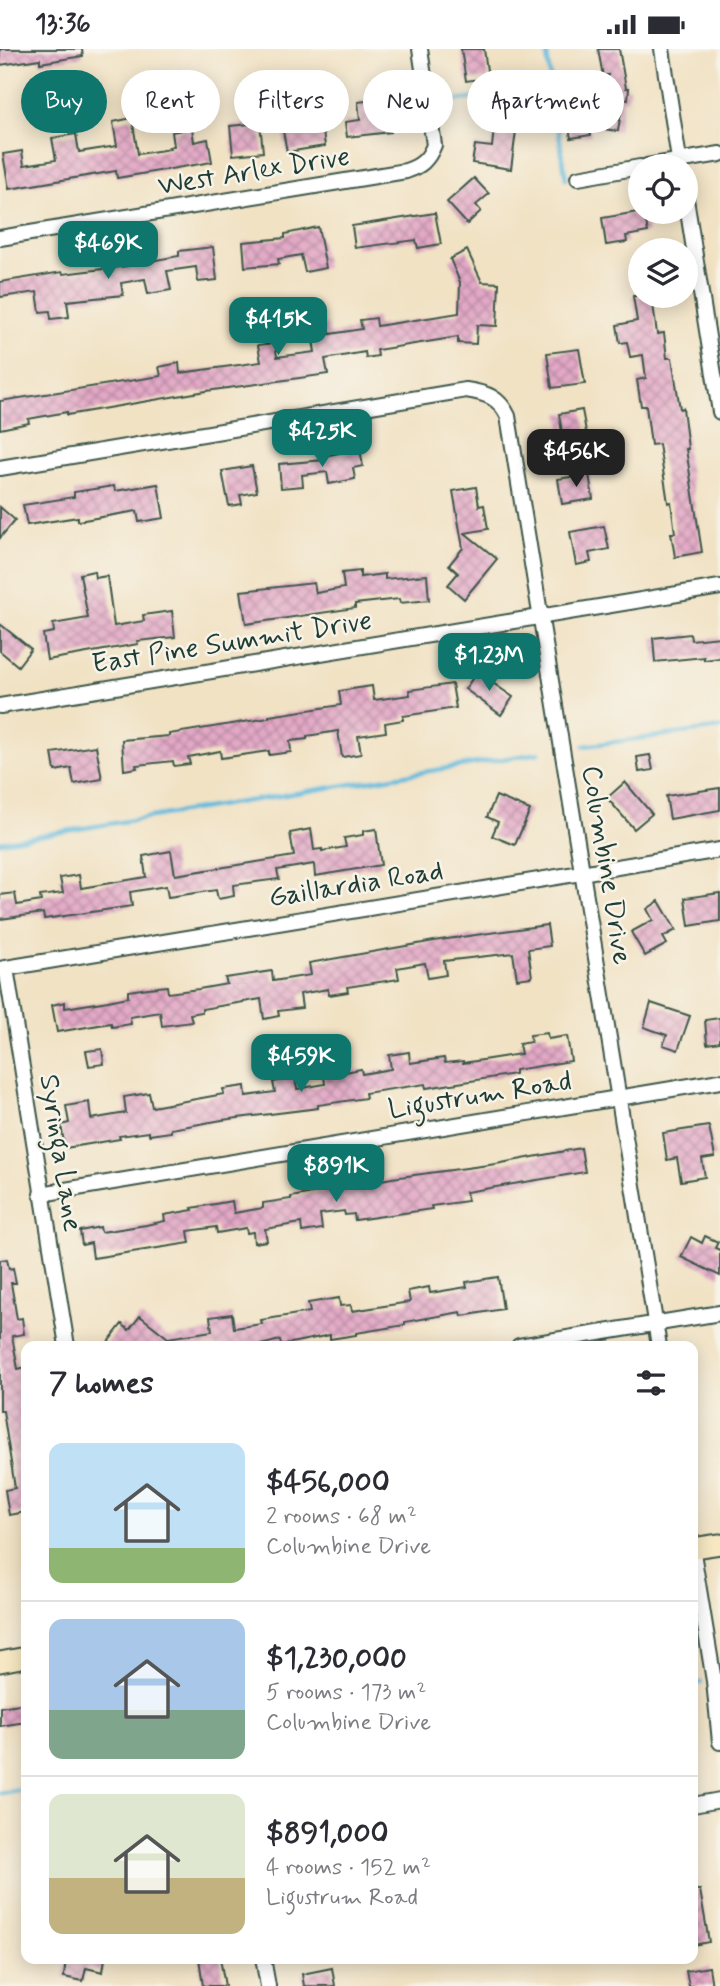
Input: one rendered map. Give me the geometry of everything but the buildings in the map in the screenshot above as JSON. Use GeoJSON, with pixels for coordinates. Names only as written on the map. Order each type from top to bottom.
{"type":"FeatureCollection","features":[{"type":"Feature","properties":{"kind":"main road"},"geometry":{"type":"LineString","coordinates":[[698,1550],[720,1544]]}},
{"type":"Feature","properties":{"kind":"main road"},"geometry":{"type":"LineString","coordinates":[[0,1661],[21,1658]]}},
{"type":"Feature","properties":{"kind":"street","name":"West Arlex Drive"},"geometry":{"type":"LineString","coordinates":[[0,238],[418,167],[429,158],[434,145],[420,49]]}},
{"type":"Feature","properties":{"kind":"street"},"geometry":{"type":"LineString","coordinates":[[662,49],[679,154]]}},
{"type":"Feature","properties":{"kind":"street"},"geometry":{"type":"LineString","coordinates":[[698,159],[720,154]]}},
{"type":"Feature","properties":{"kind":"street"},"geometry":{"type":"LineString","coordinates":[[579,178],[628,169]]}},
{"type":"Feature","properties":{"kind":"street"},"geometry":{"type":"LineString","coordinates":[[690,224],[717,372],[720,412]]}},
{"type":"Feature","properties":{"kind":"street","name":"Columbine Drive"},"geometry":{"type":"LineString","coordinates":[[0,468],[466,390],[494,397],[503,405],[509,416],[658,1341]]}},
{"type":"Feature","properties":{"kind":"street","name":"East Pine Summit Drive"},"geometry":{"type":"LineString","coordinates":[[0,706],[720,587]]}},
{"type":"Feature","properties":{"kind":"street","name":"Gaillardia Road"},"geometry":{"type":"LineString","coordinates":[[3,969],[720,850]]}},
{"type":"Feature","properties":{"kind":"street","name":"Syringa Lane"},"geometry":{"type":"LineString","coordinates":[[3,969],[65,1341]]}},
{"type":"Feature","properties":{"kind":"street","name":"Ligustrum Road"},"geometry":{"type":"LineString","coordinates":[[41,1194],[720,1081]]}},
{"type":"Feature","properties":{"kind":"street"},"geometry":{"type":"LineString","coordinates":[[550,1341],[720,1313]]}},
{"type":"Feature","properties":{"kind":"street"},"geometry":{"type":"LineString","coordinates":[[698,1584],[720,1742]]}},
{"type":"Feature","properties":{"kind":"street"},"geometry":{"type":"LineString","coordinates":[[698,1804],[720,1800]]}},
{"type":"Feature","properties":{"kind":"street"},"geometry":{"type":"LineString","coordinates":[[264,1964],[268,1986]]}},
{"type":"Feature","properties":{"kind":"waterway"},"geometry":{"type":"LineString","coordinates":[[546,49],[566,179]]}},
{"type":"Feature","properties":{"kind":"waterway"},"geometry":{"type":"LineString","coordinates":[[453,101],[467,99]]}},
{"type":"Feature","properties":{"kind":"waterway"},"geometry":{"type":"LineString","coordinates":[[584,746],[720,728]]}},
{"type":"Feature","properties":{"kind":"waterway"},"geometry":{"type":"LineString","coordinates":[[0,842],[539,753]]}},
{"type":"Feature","properties":{"kind":"waterway"},"geometry":{"type":"LineString","coordinates":[[0,1793],[21,1790]]}}]}
